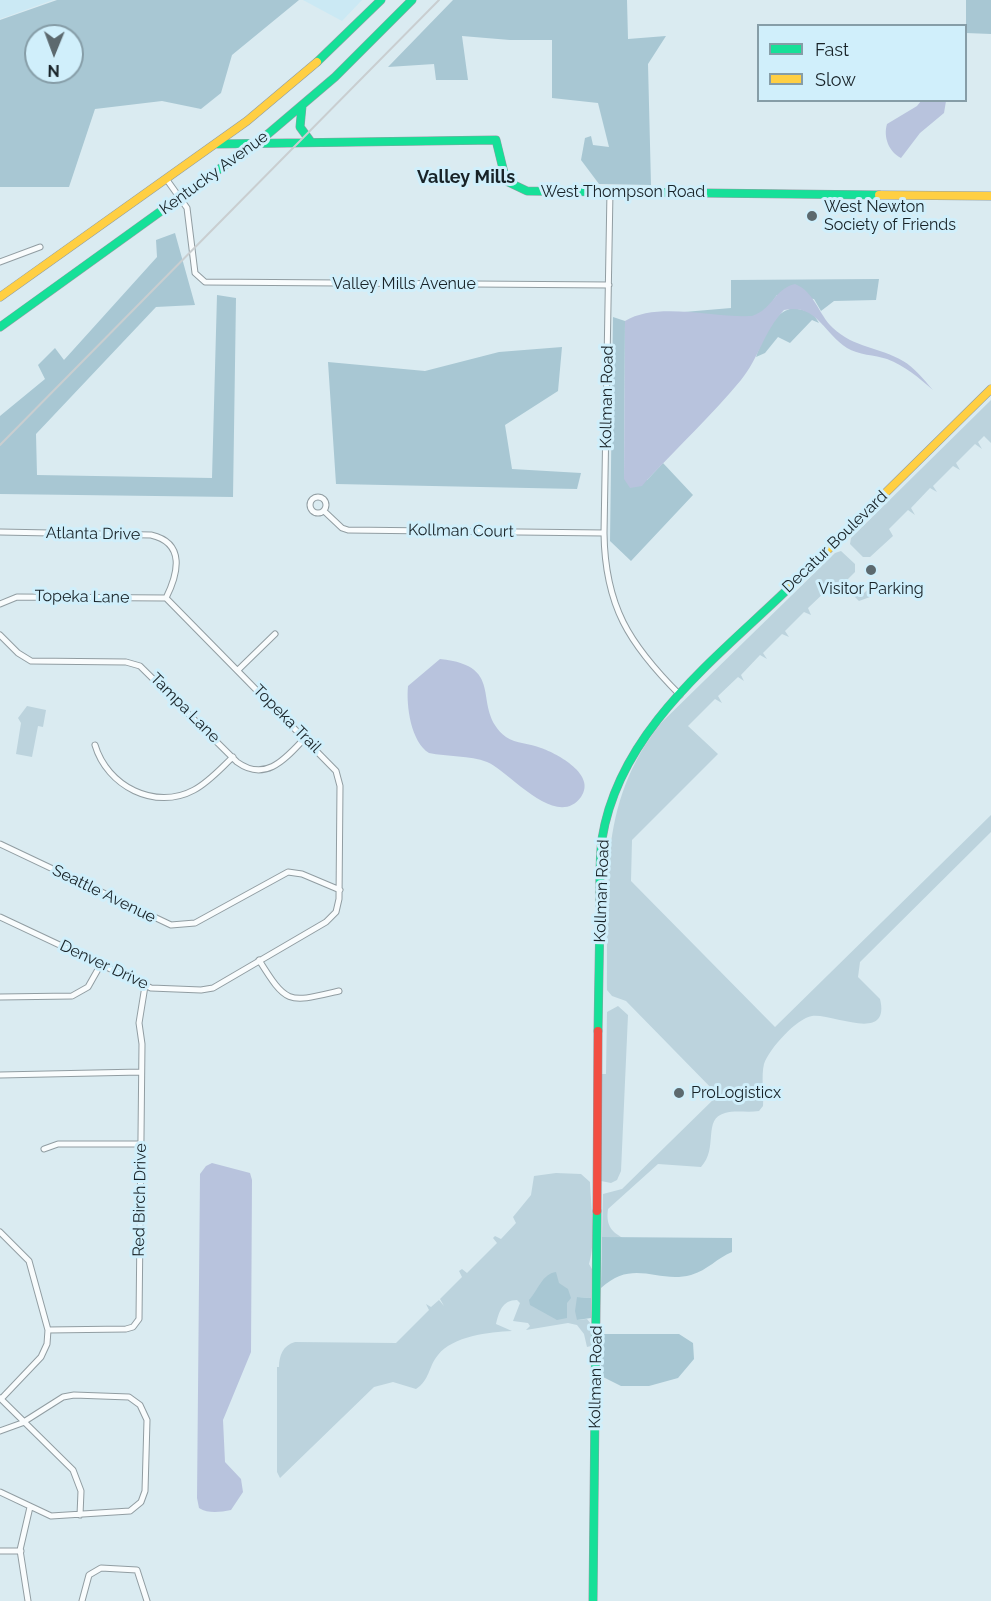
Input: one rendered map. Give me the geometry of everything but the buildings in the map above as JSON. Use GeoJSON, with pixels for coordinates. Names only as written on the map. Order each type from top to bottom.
{"type":"FeatureCollection","features":[{"type":"Feature","properties":{"kind":"street","name":"Kentucky Avenue"},"geometry":{"type":"LineString","coordinates":[[0,297],[218,144],[319,61],[381,0]]}},
{"type":"Feature","properties":{"kind":"street","name":"Kentucky Avenue"},"geometry":{"type":"LineString","coordinates":[[1,324],[256,143],[302,105],[412,0]]}},
{"type":"Feature","properties":{"kind":"street"},"geometry":{"type":"LineString","coordinates":[[302,105],[300,127],[311,142]]}},
{"type":"Feature","properties":{"kind":"street","name":"West Thompson Road"},"geometry":{"type":"LineString","coordinates":[[218,144],[496,140],[503,174],[511,186],[527,191],[991,196]]}},
{"type":"Feature","properties":{"kind":"street"},"geometry":{"type":"LineString","coordinates":[[167,180],[180,198]]}},
{"type":"Feature","properties":{"kind":"street","name":"Kollman Road"},"geometry":{"type":"LineString","coordinates":[[593,1601],[601,852],[609,809],[625,766],[648,729],[680,695],[649,664],[623,626],[609,584],[604,533],[610,191]]}},
{"type":"Feature","properties":{"kind":"street","name":"Valley Mills Avenue"},"geometry":{"type":"LineString","coordinates":[[180,198],[189,214],[195,273],[200,280],[217,283],[609,285]]}},
{"type":"Feature","properties":{"kind":"street"},"geometry":{"type":"LineString","coordinates":[[0,262],[40,247]]}},
{"type":"Feature","properties":{"kind":"street","name":"Decatur Boulevard"},"geometry":{"type":"LineString","coordinates":[[680,695],[991,389]]}},
{"type":"Feature","properties":{"kind":"street","name":"Kollman Court"},"geometry":{"type":"LineString","coordinates":[[324,511],[342,528],[348,530],[604,533]]}},
{"type":"Feature","properties":{"kind":"street","name":"Atlanta Drive"},"geometry":{"type":"LineString","coordinates":[[0,532],[152,535],[166,541],[177,557],[176,574],[166,598]]}},
{"type":"Feature","properties":{"kind":"street","name":"Topeka Lane"},"geometry":{"type":"LineString","coordinates":[[0,604],[17,597],[166,598]]}},
{"type":"Feature","properties":{"kind":"street","name":"Topeka Trail"},"geometry":{"type":"LineString","coordinates":[[166,598],[333,766],[339,779],[340,890],[336,912]]}},
{"type":"Feature","properties":{"kind":"street"},"geometry":{"type":"LineString","coordinates":[[238,670],[275,634]]}},
{"type":"Feature","properties":{"kind":"street","name":"Tampa Lane"},"geometry":{"type":"LineString","coordinates":[[0,635],[18,653],[31,661],[126,662],[140,666],[233,757],[249,769],[269,769],[285,759],[305,738]]}},
{"type":"Feature","properties":{"kind":"street"},"geometry":{"type":"LineString","coordinates":[[95,745],[105,766],[117,780],[136,792],[158,798],[177,796],[195,789],[233,757]]}},
{"type":"Feature","properties":{"kind":"street","name":"Seattle Avenue"},"geometry":{"type":"LineString","coordinates":[[0,844],[171,925],[195,923],[282,874],[297,873],[340,890]]}},
{"type":"Feature","properties":{"kind":"street","name":"Denver Drive"},"geometry":{"type":"LineString","coordinates":[[0,916],[145,986],[159,990],[205,990],[326,921],[336,912]]}},
{"type":"Feature","properties":{"kind":"street"},"geometry":{"type":"LineString","coordinates":[[260,960],[278,989],[289,997],[302,999],[339,991]]}},
{"type":"Feature","properties":{"kind":"street"},"geometry":{"type":"LineString","coordinates":[[0,997],[72,996],[88,987],[101,964]]}},
{"type":"Feature","properties":{"kind":"street","name":"Red Birch Drive"},"geometry":{"type":"LineString","coordinates":[[48,1330],[126,1329],[138,1322],[141,1144],[139,1023],[145,986]]}},
{"type":"Feature","properties":{"kind":"street"},"geometry":{"type":"LineString","coordinates":[[0,1075],[141,1072]]}},
{"type":"Feature","properties":{"kind":"street"},"geometry":{"type":"LineString","coordinates":[[45,1149],[58,1144],[141,1144]]}},
{"type":"Feature","properties":{"kind":"street"},"geometry":{"type":"LineString","coordinates":[[0,1232],[29,1261],[48,1330],[47,1344],[41,1357],[1,1398],[75,1472],[81,1491],[80,1515]]}},
{"type":"Feature","properties":{"kind":"street"},"geometry":{"type":"LineString","coordinates":[[0,1431],[25,1421],[69,1395],[123,1396],[140,1405],[147,1420],[146,1487],[141,1502],[128,1512],[51,1516],[0,1492]]}},
{"type":"Feature","properties":{"kind":"street"},"geometry":{"type":"LineString","coordinates":[[28,1601],[21,1551],[30,1507]]}},
{"type":"Feature","properties":{"kind":"street"},"geometry":{"type":"LineString","coordinates":[[0,1551],[21,1551]]}},
{"type":"Feature","properties":{"kind":"street"},"geometry":{"type":"LineString","coordinates":[[82,1601],[89,1575],[101,1568],[137,1570],[147,1601]]}},
{"type":"Feature","properties":{"kind":"shaded area"},"geometry":{"type":"Polygon","coordinates":[[[0,0],[53,0],[0,19],[0,0]]]}},
{"type":"Feature","properties":{"kind":"shaded area"},"geometry":{"type":"Polygon","coordinates":[[[57,0],[299,0],[232,55],[221,93],[201,109],[162,101],[95,109],[69,187],[0,187],[0,20],[57,0]]]}},
{"type":"Feature","properties":{"kind":"shaded area"},"geometry":{"type":"Polygon","coordinates":[[[303,0],[362,0],[342,21],[303,0]]]}},
{"type":"Feature","properties":{"kind":"shaded area"},"geometry":{"type":"Polygon","coordinates":[[[453,0],[627,0],[628,39],[666,36],[648,64],[651,185],[599,184],[581,160],[585,138],[591,136],[593,145],[609,147],[598,103],[552,98],[552,40],[510,40],[462,36],[468,80],[436,80],[434,64],[388,67],[453,0]]]}},
{"type":"Feature","properties":{"kind":"shaded area"},"geometry":{"type":"Polygon","coordinates":[[[966,0],[991,0],[991,34],[967,33],[966,0]]]}},
{"type":"Feature","properties":{"kind":"shaded area"},"geometry":{"type":"Polygon","coordinates":[[[920,102],[946,102],[944,113],[920,133],[901,158],[888,144],[887,124],[920,102]]]}},
{"type":"Feature","properties":{"kind":"shaded area"},"geometry":{"type":"Polygon","coordinates":[[[175,233],[195,305],[156,307],[36,434],[37,475],[212,478],[217,295],[236,298],[233,497],[0,494],[0,416],[45,379],[38,365],[55,348],[64,360],[157,257],[156,240],[175,233]]]}},
{"type":"Feature","properties":{"kind":"shaded area"},"geometry":{"type":"Polygon","coordinates":[[[879,279],[876,300],[834,301],[821,311],[814,299],[777,295],[765,311],[749,317],[738,318],[684,312],[731,308],[731,280],[879,279]]]}},
{"type":"Feature","properties":{"kind":"shaded area"},"geometry":{"type":"Polygon","coordinates":[[[795,284],[807,292],[828,322],[841,335],[903,361],[915,370],[933,390],[894,362],[847,348],[812,315],[795,309],[784,310],[771,327],[747,372],[730,393],[642,486],[630,488],[624,479],[625,321],[638,315],[669,311],[752,316],[765,309],[782,290],[795,284]]]}},
{"type":"Feature","properties":{"kind":"shaded area"},"geometry":{"type":"Polygon","coordinates":[[[793,308],[812,312],[819,323],[812,320],[790,343],[778,337],[765,353],[756,357],[773,321],[785,311],[793,308]]]}},
{"type":"Feature","properties":{"kind":"shaded area"},"geometry":{"type":"Polygon","coordinates":[[[613,317],[625,321],[624,479],[647,480],[663,463],[693,495],[631,561],[610,541],[613,317]]]}},
{"type":"Feature","properties":{"kind":"shaded area"},"geometry":{"type":"Polygon","coordinates":[[[562,347],[558,391],[505,425],[512,469],[581,473],[577,489],[336,484],[328,362],[425,371],[499,352],[562,347]]]}},
{"type":"Feature","properties":{"kind":"shaded area"},"geometry":{"type":"Polygon","coordinates":[[[991,400],[991,443],[984,436],[978,442],[982,449],[975,444],[956,463],[960,470],[953,466],[933,486],[937,492],[930,488],[911,508],[915,515],[908,510],[889,529],[893,536],[870,557],[863,557],[850,544],[851,538],[991,400]]]}},
{"type":"Feature","properties":{"kind":"shaded area"},"geometry":{"type":"Polygon","coordinates":[[[841,551],[855,564],[855,572],[833,594],[827,590],[808,608],[811,615],[804,612],[785,631],[789,637],[782,634],[763,653],[767,659],[760,655],[741,675],[744,681],[738,677],[718,696],[722,703],[715,699],[688,726],[718,754],[632,840],[631,881],[775,1027],[991,815],[991,832],[860,962],[858,977],[880,999],[881,1013],[877,1020],[858,1023],[812,1016],[799,1022],[777,1043],[764,1064],[763,1106],[759,1111],[729,1112],[718,1116],[712,1128],[709,1151],[701,1167],[658,1164],[608,1209],[610,1226],[623,1238],[602,1237],[603,1194],[622,1189],[718,1095],[626,1001],[612,996],[607,990],[610,850],[625,785],[640,753],[662,722],[835,553],[841,551]]]}},
{"type":"Feature","properties":{"kind":"shaded area"},"geometry":{"type":"Polygon","coordinates":[[[880,583],[884,587],[878,592],[871,589],[870,597],[859,601],[850,592],[855,586],[864,593],[874,584],[880,583]]]}},
{"type":"Feature","properties":{"kind":"shaded area"},"geometry":{"type":"Polygon","coordinates":[[[440,659],[461,663],[474,670],[481,679],[495,726],[506,737],[548,751],[565,760],[580,773],[585,789],[581,797],[571,806],[559,807],[546,803],[487,762],[473,758],[429,753],[423,748],[411,723],[408,686],[440,659]]]}},
{"type":"Feature","properties":{"kind":"shaded area"},"geometry":{"type":"Polygon","coordinates":[[[27,706],[46,710],[43,727],[38,726],[32,757],[16,754],[21,723],[18,718],[27,706]]]}},
{"type":"Feature","properties":{"kind":"shaded area"},"geometry":{"type":"Polygon","coordinates":[[[618,1006],[628,1015],[621,1171],[617,1180],[611,1183],[601,1181],[602,1074],[606,1074],[607,1012],[618,1006]]]}},
{"type":"Feature","properties":{"kind":"shaded area"},"geometry":{"type":"Polygon","coordinates":[[[212,1163],[250,1173],[252,1180],[251,1352],[223,1420],[225,1462],[241,1479],[243,1492],[231,1510],[215,1512],[199,1508],[197,1498],[200,1174],[206,1166],[212,1163]]]}},
{"type":"Feature","properties":{"kind":"shaded area"},"geometry":{"type":"Polygon","coordinates":[[[556,1173],[581,1174],[590,1182],[593,1235],[589,1264],[592,1269],[591,1298],[577,1297],[577,1320],[587,1319],[591,1324],[591,1346],[587,1347],[584,1334],[577,1325],[568,1323],[526,1330],[530,1326],[528,1323],[513,1321],[520,1303],[517,1300],[508,1302],[500,1311],[496,1324],[512,1331],[472,1336],[453,1343],[438,1355],[424,1382],[416,1389],[393,1382],[374,1387],[280,1478],[277,1472],[277,1367],[279,1367],[285,1348],[295,1342],[396,1343],[429,1310],[426,1304],[431,1307],[439,1300],[444,1306],[440,1299],[462,1277],[459,1271],[462,1269],[467,1273],[497,1243],[493,1238],[495,1236],[501,1239],[516,1223],[513,1217],[531,1195],[534,1176],[556,1173]]]}},
{"type":"Feature","properties":{"kind":"shaded area"},"geometry":{"type":"Polygon","coordinates":[[[602,1237],[732,1238],[732,1252],[691,1275],[667,1277],[635,1273],[613,1279],[601,1288],[602,1237]]]}},
{"type":"Feature","properties":{"kind":"shaded area"},"geometry":{"type":"Polygon","coordinates":[[[556,1272],[559,1283],[568,1289],[571,1298],[567,1303],[567,1318],[557,1320],[530,1305],[529,1300],[544,1279],[556,1272]]]}},
{"type":"Feature","properties":{"kind":"shaded area"},"geometry":{"type":"Polygon","coordinates":[[[577,1297],[591,1298],[591,1318],[577,1320],[575,1311],[577,1297]]]}},
{"type":"Feature","properties":{"kind":"shaded area"},"geometry":{"type":"Polygon","coordinates":[[[601,1334],[679,1334],[693,1343],[694,1359],[678,1378],[649,1386],[621,1386],[601,1376],[601,1334]]]}},
{"type":"Feature","properties":{"kind":"railway"},"geometry":{"type":"LineString","coordinates":[[0,445],[439,0]]}},
{"type":"Feature","properties":{"kind":"traffic: fast"},"geometry":{"type":"LineString","coordinates":[[317,62],[381,0]]}},
{"type":"Feature","properties":{"kind":"traffic: fast"},"geometry":{"type":"LineString","coordinates":[[0,327],[268,134],[335,77],[412,0]]}},
{"type":"Feature","properties":{"kind":"traffic: fast"},"geometry":{"type":"LineString","coordinates":[[302,106],[300,127],[311,142]]}},
{"type":"Feature","properties":{"kind":"traffic: fast"},"geometry":{"type":"LineString","coordinates":[[218,144],[496,140],[506,181],[527,191],[879,195]]}},
{"type":"Feature","properties":{"kind":"traffic: fast"},"geometry":{"type":"LineString","coordinates":[[598,1031],[600,857],[612,800],[628,764],[650,730],[675,698],[792,585]]}},
{"type":"Feature","properties":{"kind":"traffic: fast"},"geometry":{"type":"LineString","coordinates":[[593,1601],[597,1211]]}},
{"type":"Feature","properties":{"kind":"traffic: slow"},"geometry":{"type":"LineString","coordinates":[[0,297],[247,121],[317,62]]}},
{"type":"Feature","properties":{"kind":"traffic: slow"},"geometry":{"type":"LineString","coordinates":[[879,195],[991,196]]}},
{"type":"Feature","properties":{"kind":"traffic: slow"},"geometry":{"type":"LineString","coordinates":[[792,585],[991,389]]}},
{"type":"Feature","properties":{"kind":"traffic: jam"},"geometry":{"type":"LineString","coordinates":[[597,1211],[598,1031]]}},
{"type":"Feature","properties":{"kind":"place","name":"West Newton Society of Friends"},"geometry":{"type":"Point","coordinates":[812,216]}},
{"type":"Feature","properties":{"kind":"place","name":"Visitor Parking"},"geometry":{"type":"Point","coordinates":[871,570]}},
{"type":"Feature","properties":{"kind":"place","name":"ProLogisticx"},"geometry":{"type":"Point","coordinates":[679,1093]}},
{"type":"Feature","properties":{"kind":"district","name":"Valley Mills"},"geometry":{"type":"Point","coordinates":[466,178]}}]}
